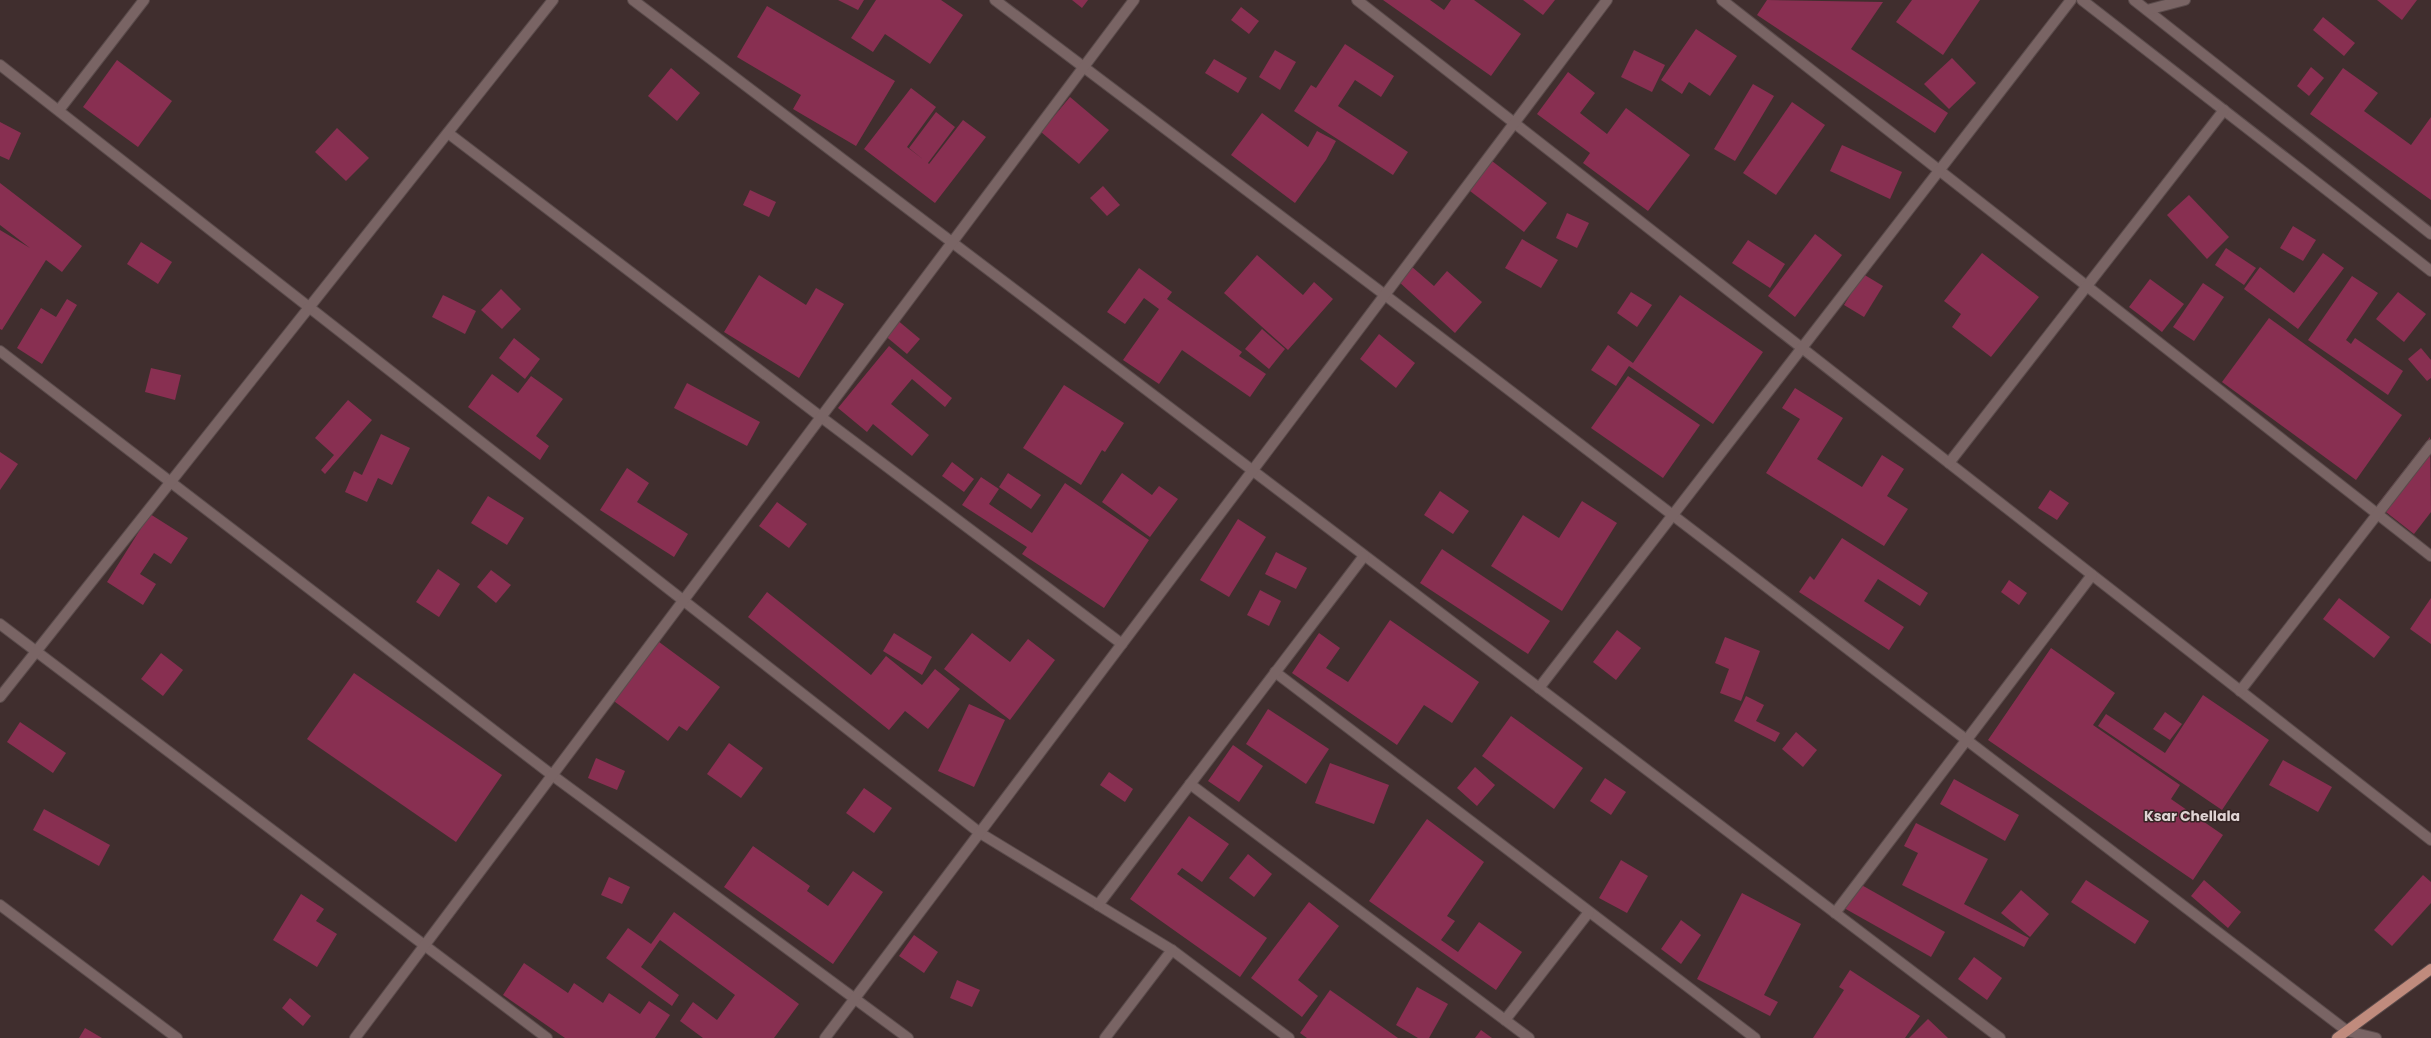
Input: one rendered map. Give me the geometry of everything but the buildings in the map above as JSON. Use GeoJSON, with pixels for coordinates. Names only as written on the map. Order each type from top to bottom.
{"type":"FeatureCollection","features":[{"type":"Feature","properties":{"kind":"main road"},"geometry":{"type":"LineString","coordinates":[[2337,1038],[2431,969]]}},
{"type":"Feature","properties":{"kind":"street"},"geometry":{"type":"LineString","coordinates":[[59,110],[144,0]]}},
{"type":"Feature","properties":{"kind":"street"},"geometry":{"type":"LineString","coordinates":[[0,697],[553,0]]}},
{"type":"Feature","properties":{"kind":"street"},"geometry":{"type":"LineString","coordinates":[[633,0],[2000,1038]]}},
{"type":"Feature","properties":{"kind":"street"},"geometry":{"type":"LineString","coordinates":[[995,0],[1385,295],[2346,1031],[2376,1038]]}},
{"type":"Feature","properties":{"kind":"street"},"geometry":{"type":"LineString","coordinates":[[355,1038],[1134,0]]}},
{"type":"Feature","properties":{"kind":"street"},"geometry":{"type":"LineString","coordinates":[[1357,0],[2431,840]]}},
{"type":"Feature","properties":{"kind":"street"},"geometry":{"type":"LineString","coordinates":[[825,1038],[1607,0]]}},
{"type":"Feature","properties":{"kind":"street"},"geometry":{"type":"LineString","coordinates":[[1722,0],[2431,556]]}},
{"type":"Feature","properties":{"kind":"street"},"geometry":{"type":"LineString","coordinates":[[1539,688],[1801,347],[2071,0]]}},
{"type":"Feature","properties":{"kind":"street"},"geometry":{"type":"LineString","coordinates":[[2082,0],[2431,271]]}},
{"type":"Feature","properties":{"kind":"street"},"geometry":{"type":"LineString","coordinates":[[2134,0],[2431,234]]}},
{"type":"Feature","properties":{"kind":"street"},"geometry":{"type":"LineString","coordinates":[[2147,10],[2185,0]]}},
{"type":"Feature","properties":{"kind":"street"},"geometry":{"type":"LineString","coordinates":[[0,65],[311,306],[980,833],[1172,950],[1290,1038]]}},
{"type":"Feature","properties":{"kind":"street"},"geometry":{"type":"LineString","coordinates":[[1949,463],[2224,110]]}},
{"type":"Feature","properties":{"kind":"street"},"geometry":{"type":"LineString","coordinates":[[448,133],[1122,644]]}},
{"type":"Feature","properties":{"kind":"street"},"geometry":{"type":"LineString","coordinates":[[0,351],[552,775],[856,997],[908,1038]]}},
{"type":"Feature","properties":{"kind":"street"},"geometry":{"type":"LineString","coordinates":[[2240,691],[2431,445]]}},
{"type":"Feature","properties":{"kind":"street"},"geometry":{"type":"LineString","coordinates":[[1098,905],[1364,556]]}},
{"type":"Feature","properties":{"kind":"street"},"geometry":{"type":"LineString","coordinates":[[1835,913],[2092,575]]}},
{"type":"Feature","properties":{"kind":"street"},"geometry":{"type":"LineString","coordinates":[[0,624],[547,1038]]}},
{"type":"Feature","properties":{"kind":"street"},"geometry":{"type":"LineString","coordinates":[[1275,672],[1755,1038]]}},
{"type":"Feature","properties":{"kind":"street"},"geometry":{"type":"LineString","coordinates":[[1190,784],[1529,1038]]}},
{"type":"Feature","properties":{"kind":"street"},"geometry":{"type":"LineString","coordinates":[[0,905],[177,1038]]}},
{"type":"Feature","properties":{"kind":"street"},"geometry":{"type":"LineString","coordinates":[[1505,1020],[1589,912]]}},
{"type":"Feature","properties":{"kind":"street"},"geometry":{"type":"LineString","coordinates":[[1105,1038],[1172,950]]}},
{"type":"Feature","properties":{"kind":"district","name":"Ksar Chellala"},"geometry":{"type":"Point","coordinates":[2192,816]}}]}
